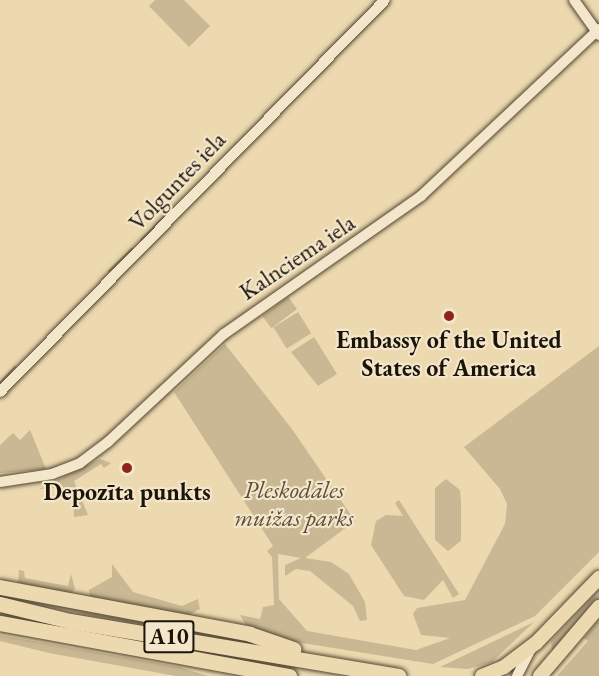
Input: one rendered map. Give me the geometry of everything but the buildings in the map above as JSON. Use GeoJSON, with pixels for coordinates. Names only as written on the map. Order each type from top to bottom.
{"type":"FeatureCollection","features":[{"type":"Feature","properties":{"kind":"highway"},"geometry":{"type":"LineString","coordinates":[[0,587],[250,634],[339,665]]}},
{"type":"Feature","properties":{"kind":"highway","name":"A10"},"geometry":{"type":"LineString","coordinates":[[0,604],[70,621],[398,676]]}},
{"type":"Feature","properties":{"kind":"highway","name":"A10"},"geometry":{"type":"LineString","coordinates":[[0,623],[289,676]]}},
{"type":"Feature","properties":{"kind":"highway"},"geometry":{"type":"LineString","coordinates":[[0,630],[57,635]]}},
{"type":"Feature","properties":{"kind":"main road"},"geometry":{"type":"LineString","coordinates":[[482,676],[504,667],[536,643],[560,621],[599,578]]}},
{"type":"Feature","properties":{"kind":"main road"},"geometry":{"type":"LineString","coordinates":[[540,676],[599,607]]}},
{"type":"Feature","properties":{"kind":"main road"},"geometry":{"type":"LineString","coordinates":[[556,656],[547,654],[544,647],[560,621]]}},
{"type":"Feature","properties":{"kind":"street","name":"Volguntes iela"},"geometry":{"type":"LineString","coordinates":[[0,392],[385,0]]}},
{"type":"Feature","properties":{"kind":"street"},"geometry":{"type":"LineString","coordinates":[[574,0],[598,32]]}},
{"type":"Feature","properties":{"kind":"street","name":"Kalnciema iela"},"geometry":{"type":"LineString","coordinates":[[0,482],[52,474],[80,463],[108,442],[248,316],[421,196],[598,32]]}},
{"type":"Feature","properties":{"kind":"street"},"geometry":{"type":"LineString","coordinates":[[517,676],[536,643]]}},
{"type":"Feature","properties":{"kind":"green space"},"geometry":{"type":"Polygon","coordinates":[[[155,0],[184,0],[210,26],[189,47],[149,6],[155,0]]]}},
{"type":"Feature","properties":{"kind":"green space"},"geometry":{"type":"Polygon","coordinates":[[[288,297],[297,309],[271,328],[262,316],[288,297]]]}},
{"type":"Feature","properties":{"kind":"green space"},"geometry":{"type":"Polygon","coordinates":[[[298,312],[311,333],[287,349],[273,327],[298,312]]]}},
{"type":"Feature","properties":{"kind":"green space"},"geometry":{"type":"Polygon","coordinates":[[[314,337],[337,374],[318,386],[291,352],[314,337]]]}},
{"type":"Feature","properties":{"kind":"green space","name":"Pleskodāles muižas parks"},"geometry":{"type":"Polygon","coordinates":[[[225,344],[292,429],[355,521],[305,558],[331,562],[349,574],[365,602],[367,620],[360,621],[353,606],[310,571],[296,569],[285,576],[285,565],[301,558],[278,554],[279,599],[307,631],[416,650],[450,638],[421,635],[413,614],[417,608],[465,600],[505,524],[507,504],[500,489],[464,447],[599,346],[599,552],[535,616],[433,664],[277,639],[246,625],[240,615],[260,619],[263,607],[274,605],[272,557],[267,551],[273,546],[174,392],[225,344]]]}},
{"type":"Feature","properties":{"kind":"green space"},"geometry":{"type":"Polygon","coordinates":[[[30,430],[46,469],[0,473],[0,445],[13,433],[20,440],[30,430]]]}},
{"type":"Feature","properties":{"kind":"green space"},"geometry":{"type":"Polygon","coordinates":[[[100,459],[111,463],[104,468],[101,464],[74,481],[88,515],[74,517],[73,487],[39,489],[100,459]]]}},
{"type":"Feature","properties":{"kind":"green space"},"geometry":{"type":"Polygon","coordinates":[[[446,479],[460,490],[461,502],[461,541],[448,551],[435,540],[435,488],[446,479]]]}},
{"type":"Feature","properties":{"kind":"green space"},"geometry":{"type":"Polygon","coordinates":[[[399,500],[459,594],[453,598],[443,580],[424,600],[404,596],[371,545],[376,521],[386,515],[403,516],[395,503],[399,500]]]}},
{"type":"Feature","properties":{"kind":"green space"},"geometry":{"type":"Polygon","coordinates":[[[112,564],[133,592],[182,606],[198,599],[200,609],[187,616],[90,599],[89,590],[112,577],[112,564]]]}},
{"type":"Feature","properties":{"kind":"green space"},"geometry":{"type":"Polygon","coordinates":[[[19,570],[24,571],[25,578],[68,586],[71,574],[75,589],[69,595],[18,583],[19,570]]]}},
{"type":"Feature","properties":{"kind":"green space"},"geometry":{"type":"Polygon","coordinates":[[[599,590],[599,601],[552,651],[551,641],[599,590]]]}},
{"type":"Feature","properties":{"kind":"green space"},"geometry":{"type":"Polygon","coordinates":[[[0,594],[249,640],[254,643],[95,616],[0,594]]]}},
{"type":"Feature","properties":{"kind":"green space"},"geometry":{"type":"Polygon","coordinates":[[[0,610],[368,676],[96,635],[8,616],[0,610]]]}},
{"type":"Feature","properties":{"kind":"green space"},"geometry":{"type":"Polygon","coordinates":[[[599,620],[599,676],[557,676],[588,641],[584,638],[599,620]]]}},
{"type":"Feature","properties":{"kind":"green space"},"geometry":{"type":"Polygon","coordinates":[[[534,622],[492,662],[468,669],[440,667],[534,622]]]}},
{"type":"Feature","properties":{"kind":"green space"},"geometry":{"type":"Polygon","coordinates":[[[0,635],[179,667],[208,676],[176,676],[49,653],[0,641],[0,635]]]}},
{"type":"Feature","properties":{"kind":"waterway"},"geometry":{"type":"LineString","coordinates":[[141,240],[164,217]]}},
{"type":"Feature","properties":{"kind":"waterway"},"geometry":{"type":"LineString","coordinates":[[109,271],[132,249]]}},
{"type":"Feature","properties":{"kind":"waterway"},"geometry":{"type":"LineString","coordinates":[[0,383],[15,367]]}},
{"type":"Feature","properties":{"kind":"place","name":"Embassy of the United States of America"},"geometry":{"type":"Point","coordinates":[449,316]}},
{"type":"Feature","properties":{"kind":"place","name":"Depozīta punkts"},"geometry":{"type":"Point","coordinates":[127,468]}}]}
